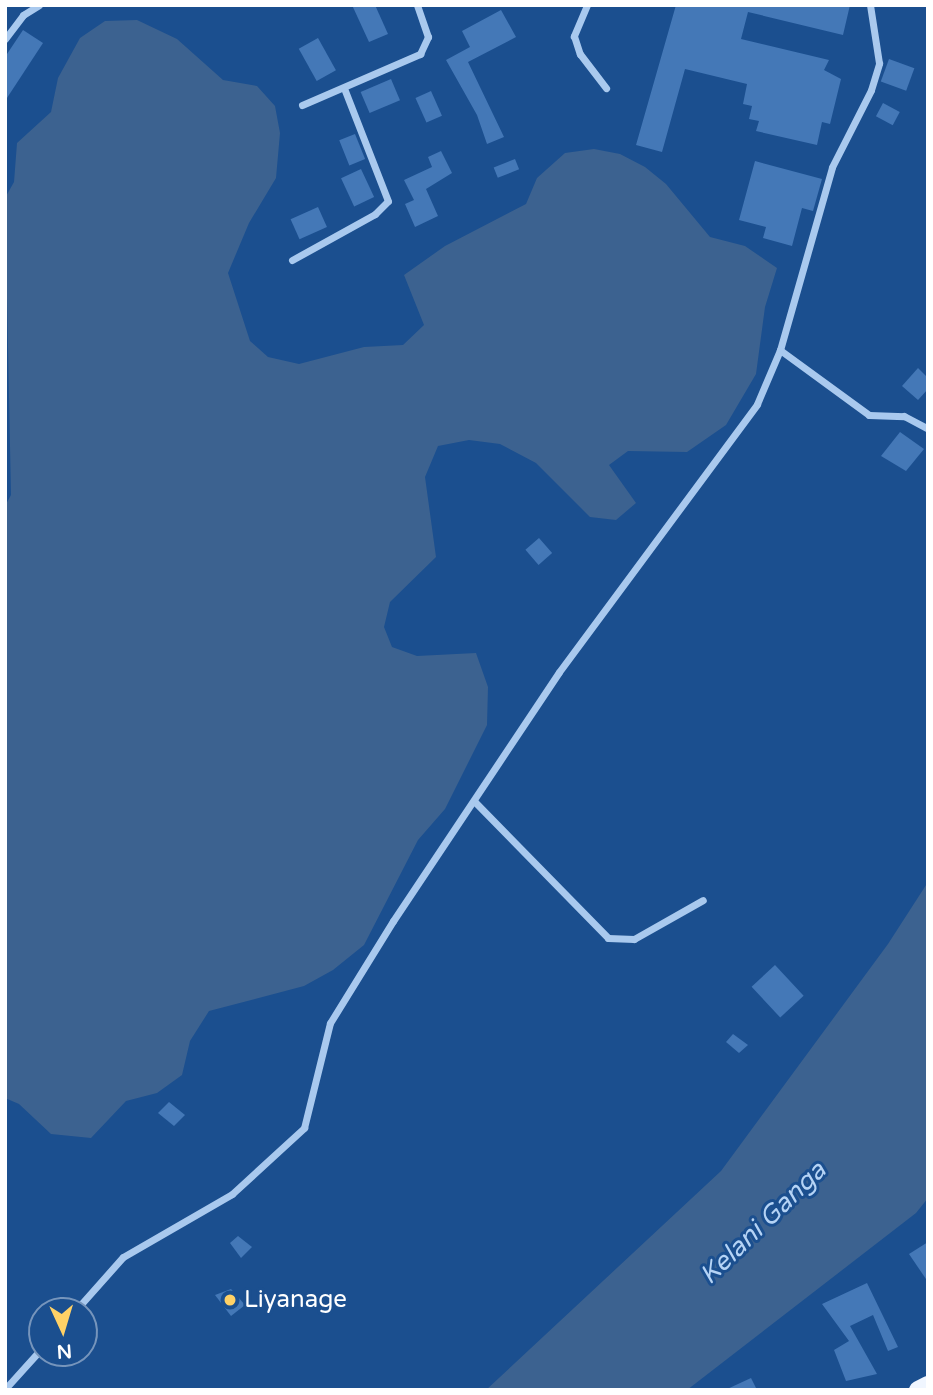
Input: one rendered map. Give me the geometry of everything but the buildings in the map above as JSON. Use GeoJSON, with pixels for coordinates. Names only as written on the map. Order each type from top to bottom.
{"type":"FeatureCollection","features":[{"type":"Feature","properties":{"kind":"main road"},"geometry":{"type":"LineString","coordinates":[[918,1390],[928,1385]]}},
{"type":"Feature","properties":{"kind":"street"},"geometry":{"type":"LineString","coordinates":[[5,38],[23,15],[39,5]]}},
{"type":"Feature","properties":{"kind":"street"},"geometry":{"type":"LineString","coordinates":[[302,104],[420,54],[428,37],[417,5]]}},
{"type":"Feature","properties":{"kind":"street"},"geometry":{"type":"LineString","coordinates":[[587,5],[574,36],[580,54],[606,88]]}},
{"type":"Feature","properties":{"kind":"street"},"geometry":{"type":"LineString","coordinates":[[87,1297],[123,1257],[232,1194],[304,1128],[330,1023],[559,672],[757,404],[780,350],[832,167],[871,90],[879,62],[870,5]]}},
{"type":"Feature","properties":{"kind":"street"},"geometry":{"type":"LineString","coordinates":[[292,260],[375,214],[388,201],[344,88]]}},
{"type":"Feature","properties":{"kind":"street"},"geometry":{"type":"LineString","coordinates":[[780,350],[869,415],[904,416],[928,429]]}},
{"type":"Feature","properties":{"kind":"street"},"geometry":{"type":"LineString","coordinates":[[475,802],[608,938],[634,939],[703,900]]}},
{"type":"Feature","properties":{"kind":"street"},"geometry":{"type":"LineString","coordinates":[[5,1389],[28,1364]]}},
{"type":"Feature","properties":{"kind":"water"},"geometry":{"type":"Polygon","coordinates":[[[137,20],[177,39],[223,80],[257,86],[275,106],[280,133],[276,178],[249,223],[228,273],[250,341],[268,357],[299,364],[364,347],[403,345],[424,325],[404,275],[445,246],[526,204],[537,178],[565,153],[594,149],[620,154],[645,167],[666,184],[710,237],[745,246],[777,268],[765,307],[756,374],[726,425],[687,452],[628,451],[609,465],[636,503],[616,520],[590,517],[536,463],[500,444],[469,440],[438,446],[425,477],[436,557],[390,602],[384,627],[392,647],[417,656],[476,653],[488,687],[487,725],[445,809],[418,840],[364,945],[333,970],[304,986],[209,1011],[190,1041],[182,1075],[157,1093],[126,1101],[91,1138],[51,1134],[19,1104],[5,1098],[5,506],[11,495],[5,198],[14,182],[17,143],[51,112],[58,78],[80,38],[105,21],[137,20]]]}},
{"type":"Feature","properties":{"kind":"water","name":"Kelani Ganga"},"geometry":{"type":"Polygon","coordinates":[[[928,882],[928,1198],[916,1213],[687,1390],[486,1390],[721,1171],[888,944],[928,882]]]}},
{"type":"Feature","properties":{"kind":"place","name":"Liyanage"},"geometry":{"type":"Point","coordinates":[230,1300]}}]}
